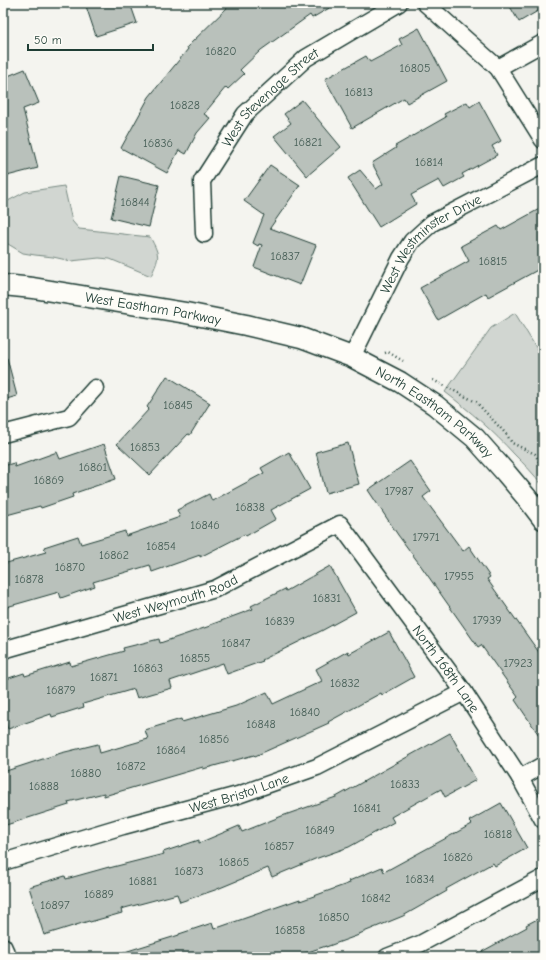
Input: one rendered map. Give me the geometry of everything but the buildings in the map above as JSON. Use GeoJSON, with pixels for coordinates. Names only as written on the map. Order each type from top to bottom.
{"type":"FeatureCollection","features":[{"type":"Feature","properties":{"kind":"street","name":"West Stevenage Street"},"geometry":{"type":"LineString","coordinates":[[204,234],[202,181],[245,114],[306,58],[399,3]]}},
{"type":"Feature","properties":{"kind":"street"},"geometry":{"type":"LineString","coordinates":[[425,3],[498,68],[543,140]]}},
{"type":"Feature","properties":{"kind":"street"},"geometry":{"type":"LineString","coordinates":[[498,68],[543,43]]}},
{"type":"Feature","properties":{"kind":"street","name":"West Westminster Drive"},"geometry":{"type":"LineString","coordinates":[[352,357],[401,258],[412,241],[432,223],[543,165]]}},
{"type":"Feature","properties":{"kind":"street","name":"West Eastham Parkway"},"geometry":{"type":"LineString","coordinates":[[3,285],[33,288],[186,313],[302,338]]}},
{"type":"Feature","properties":{"kind":"street","name":"North Eastham Parkway"},"geometry":{"type":"LineString","coordinates":[[302,338],[352,357],[400,382],[435,405],[475,438],[506,472],[543,520]]}},
{"type":"Feature","properties":{"kind":"street"},"geometry":{"type":"LineString","coordinates":[[3,434],[69,417],[95,388]]}},
{"type":"Feature","properties":{"kind":"street","name":"West Weymouth Road"},"geometry":{"type":"LineString","coordinates":[[3,650],[215,589],[340,524]]}},
{"type":"Feature","properties":{"kind":"street","name":"North 168th Lane"},"geometry":{"type":"LineString","coordinates":[[340,524],[464,692],[520,778],[543,820]]}},
{"type":"Feature","properties":{"kind":"street","name":"West Bristol Lane"},"geometry":{"type":"LineString","coordinates":[[3,862],[123,826],[238,795],[317,767],[464,692]]}},
{"type":"Feature","properties":{"kind":"street"},"geometry":{"type":"LineString","coordinates":[[520,778],[543,765]]}},
{"type":"Feature","properties":{"kind":"street"},"geometry":{"type":"LineString","coordinates":[[387,957],[420,944],[543,878]]}},
{"type":"Feature","properties":{"kind":"street"},"geometry":{"type":"LineString","coordinates":[[3,946],[8,957]]}},
{"type":"Feature","properties":{"kind":"shaded area"},"geometry":{"type":"Polygon","coordinates":[[[64,186],[72,221],[79,229],[150,237],[158,257],[151,276],[110,259],[99,258],[71,261],[23,253],[3,241],[3,202],[6,202],[25,192],[64,186]]]}},
{"type":"Feature","properties":{"kind":"shaded area"},"geometry":{"type":"Polygon","coordinates":[[[515,313],[543,359],[543,486],[498,437],[445,392],[491,328],[515,313]]]}}]}
